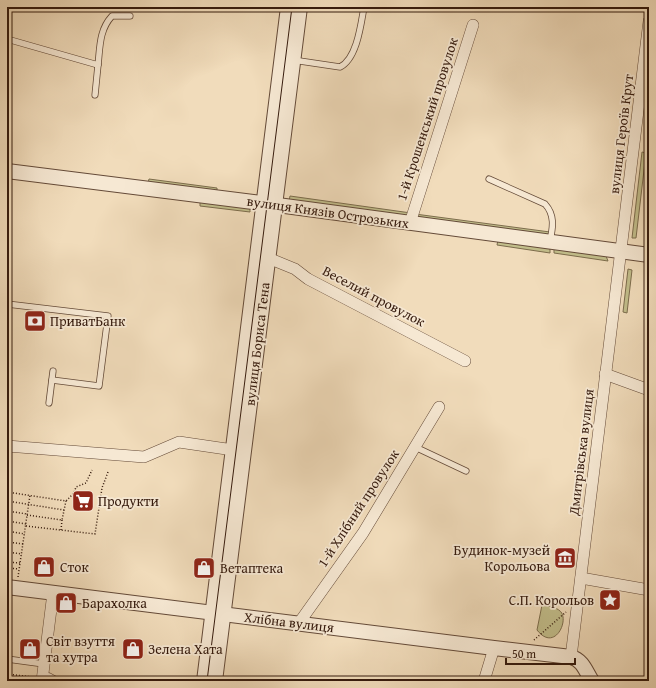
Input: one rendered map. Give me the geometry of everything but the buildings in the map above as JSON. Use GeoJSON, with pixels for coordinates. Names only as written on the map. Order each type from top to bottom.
{"type":"FeatureCollection","features":[{"type":"Feature","properties":{"kind":"street","name":"вулиця Бориса Тена"},"geometry":{"type":"LineString","coordinates":[[238,451],[268,258],[270,204],[288,7]]}},
{"type":"Feature","properties":{"kind":"street","name":"вулиця Бориса Тена"},"geometry":{"type":"LineString","coordinates":[[215,681],[218,613],[238,451],[270,204],[300,7]]}},
{"type":"Feature","properties":{"kind":"street","name":"вулиця Героїв Крут"},"geometry":{"type":"LineString","coordinates":[[622,251],[645,101],[649,21]]}},
{"type":"Feature","properties":{"kind":"street","name":"1-й Крошенський провулок"},"geometry":{"type":"LineString","coordinates":[[410,223],[473,25]]}},
{"type":"Feature","properties":{"kind":"street","name":"вулиця Князів Острозьких"},"geometry":{"type":"LineString","coordinates":[[7,171],[270,204],[649,255]]}},
{"type":"Feature","properties":{"kind":"street","name":"Дмитрівська вулиця"},"geometry":{"type":"LineString","coordinates":[[571,656],[605,374],[622,251]]}},
{"type":"Feature","properties":{"kind":"street","name":"Веселий провулок"},"geometry":{"type":"LineString","coordinates":[[268,258],[295,269],[308,279],[465,362]]}},
{"type":"Feature","properties":{"kind":"street"},"geometry":{"type":"LineString","coordinates":[[605,374],[649,390]]}},
{"type":"Feature","properties":{"kind":"street","name":"1-й Хлібний провулок"},"geometry":{"type":"LineString","coordinates":[[299,623],[363,533],[439,407]]}},
{"type":"Feature","properties":{"kind":"street"},"geometry":{"type":"LineString","coordinates":[[7,446],[144,457],[178,442],[238,451]]}},
{"type":"Feature","properties":{"kind":"street"},"geometry":{"type":"LineString","coordinates":[[581,578],[649,590]]}},
{"type":"Feature","properties":{"kind":"street","name":"Хлібна вулиця"},"geometry":{"type":"LineString","coordinates":[[7,587],[494,648],[571,656]]}},
{"type":"Feature","properties":{"kind":"street"},"geometry":{"type":"LineString","coordinates":[[41,674],[53,593]]}},
{"type":"Feature","properties":{"kind":"street","name":"вулиця Бориса Тена"},"geometry":{"type":"LineString","coordinates":[[204,681],[218,613]]}},
{"type":"Feature","properties":{"kind":"street"},"geometry":{"type":"LineString","coordinates":[[484,681],[494,648]]}},
{"type":"Feature","properties":{"kind":"street"},"geometry":{"type":"LineString","coordinates":[[571,656],[579,660],[592,681]]}},
{"type":"Feature","properties":{"kind":"lane"},"geometry":{"type":"LineString","coordinates":[[293,60],[340,67],[345,64],[350,60],[359,34],[364,7]]}},
{"type":"Feature","properties":{"kind":"lane"},"geometry":{"type":"LineString","coordinates":[[95,95],[102,31],[112,16],[130,16]]}},
{"type":"Feature","properties":{"kind":"lane"},"geometry":{"type":"LineString","coordinates":[[7,39],[98,65]]}},
{"type":"Feature","properties":{"kind":"lane"},"geometry":{"type":"LineString","coordinates":[[489,179],[545,204],[551,210],[552,221],[550,242]]}},
{"type":"Feature","properties":{"kind":"lane"},"geometry":{"type":"LineString","coordinates":[[7,304],[108,316],[98,386],[52,380]]}},
{"type":"Feature","properties":{"kind":"lane"},"geometry":{"type":"LineString","coordinates":[[49,402],[53,371]]}},
{"type":"Feature","properties":{"kind":"lane"},"geometry":{"type":"LineString","coordinates":[[415,446],[466,471]]}},
{"type":"Feature","properties":{"kind":"lane"},"geometry":{"type":"LineString","coordinates":[[7,659],[58,681]]}},
{"type":"Feature","properties":{"kind":"path"},"geometry":{"type":"LineString","coordinates":[[61,530],[66,501],[74,493],[76,487],[86,483],[92,470]]}},
{"type":"Feature","properties":{"kind":"path"},"geometry":{"type":"LineString","coordinates":[[7,521],[95,534],[102,488],[108,472]]}},
{"type":"Feature","properties":{"kind":"path"},"geometry":{"type":"LineString","coordinates":[[7,492],[66,501]]}},
{"type":"Feature","properties":{"kind":"path"},"geometry":{"type":"LineString","coordinates":[[18,577],[30,495]]}},
{"type":"Feature","properties":{"kind":"path"},"geometry":{"type":"LineString","coordinates":[[7,502],[64,510]]}},
{"type":"Feature","properties":{"kind":"path"},"geometry":{"type":"LineString","coordinates":[[7,511],[62,520]]}},
{"type":"Feature","properties":{"kind":"path"},"geometry":{"type":"LineString","coordinates":[[7,531],[25,534]]}},
{"type":"Feature","properties":{"kind":"path"},"geometry":{"type":"LineString","coordinates":[[7,542],[23,544]]}},
{"type":"Feature","properties":{"kind":"path"},"geometry":{"type":"LineString","coordinates":[[7,552],[22,554]]}},
{"type":"Feature","properties":{"kind":"path"},"geometry":{"type":"LineString","coordinates":[[7,562],[20,563]]}},
{"type":"Feature","properties":{"kind":"path"},"geometry":{"type":"LineString","coordinates":[[7,568],[20,570]]}},
{"type":"Feature","properties":{"kind":"path"},"geometry":{"type":"LineString","coordinates":[[534,640],[566,612]]}},
{"type":"Feature","properties":{"kind":"path"},"geometry":{"type":"LineString","coordinates":[[7,674],[41,674]]}},
{"type":"Feature","properties":{"kind":"shaded area"},"geometry":{"type":"Polygon","coordinates":[[[642,152],[646,153],[636,238],[632,238],[642,152]]]}},
{"type":"Feature","properties":{"kind":"shaded area"},"geometry":{"type":"Polygon","coordinates":[[[149,179],[217,188],[217,192],[148,183],[149,179]]]}},
{"type":"Feature","properties":{"kind":"shaded area"},"geometry":{"type":"Polygon","coordinates":[[[290,196],[411,213],[410,217],[289,201],[290,196]]]}},
{"type":"Feature","properties":{"kind":"shaded area"},"geometry":{"type":"Polygon","coordinates":[[[200,202],[250,208],[250,212],[200,206],[200,202]]]}},
{"type":"Feature","properties":{"kind":"shaded area"},"geometry":{"type":"Polygon","coordinates":[[[415,214],[550,232],[550,235],[414,217],[415,214]]]}},
{"type":"Feature","properties":{"kind":"shaded area"},"geometry":{"type":"Polygon","coordinates":[[[498,240],[550,247],[550,253],[497,245],[498,240]]]}},
{"type":"Feature","properties":{"kind":"shaded area"},"geometry":{"type":"Polygon","coordinates":[[[554,248],[606,256],[608,261],[554,253],[554,248]]]}},
{"type":"Feature","properties":{"kind":"shaded area"},"geometry":{"type":"Polygon","coordinates":[[[628,269],[632,270],[627,313],[623,312],[628,269]]]}},
{"type":"Feature","properties":{"kind":"shaded area"},"geometry":{"type":"Polygon","coordinates":[[[542,605],[552,607],[560,611],[563,615],[562,627],[555,636],[550,638],[544,636],[537,630],[542,605]]]}},
{"type":"Feature","properties":{"kind":"tram line"},"geometry":{"type":"LineString","coordinates":[[207,681],[292,7]]}},
{"type":"Feature","properties":{"kind":"place","name":"ПриватБанк"},"geometry":{"type":"Point","coordinates":[35,321]}},
{"type":"Feature","properties":{"kind":"place","name":"Продукти"},"geometry":{"type":"Point","coordinates":[83,501]}},
{"type":"Feature","properties":{"kind":"place","name":"Будинок-музей Корольова"},"geometry":{"type":"Point","coordinates":[565,558]}},
{"type":"Feature","properties":{"kind":"place","name":"Сток"},"geometry":{"type":"Point","coordinates":[44,567]}},
{"type":"Feature","properties":{"kind":"place","name":"Ветаптека"},"geometry":{"type":"Point","coordinates":[204,568]}},
{"type":"Feature","properties":{"kind":"place","name":"С.П. Корольов"},"geometry":{"type":"Point","coordinates":[610,600]}},
{"type":"Feature","properties":{"kind":"place","name":"Барахолка"},"geometry":{"type":"Point","coordinates":[66,603]}},
{"type":"Feature","properties":{"kind":"place","name":"Світ взуття та хутра"},"geometry":{"type":"Point","coordinates":[30,649]}},
{"type":"Feature","properties":{"kind":"place","name":"Зелена Хата"},"geometry":{"type":"Point","coordinates":[133,649]}}]}
